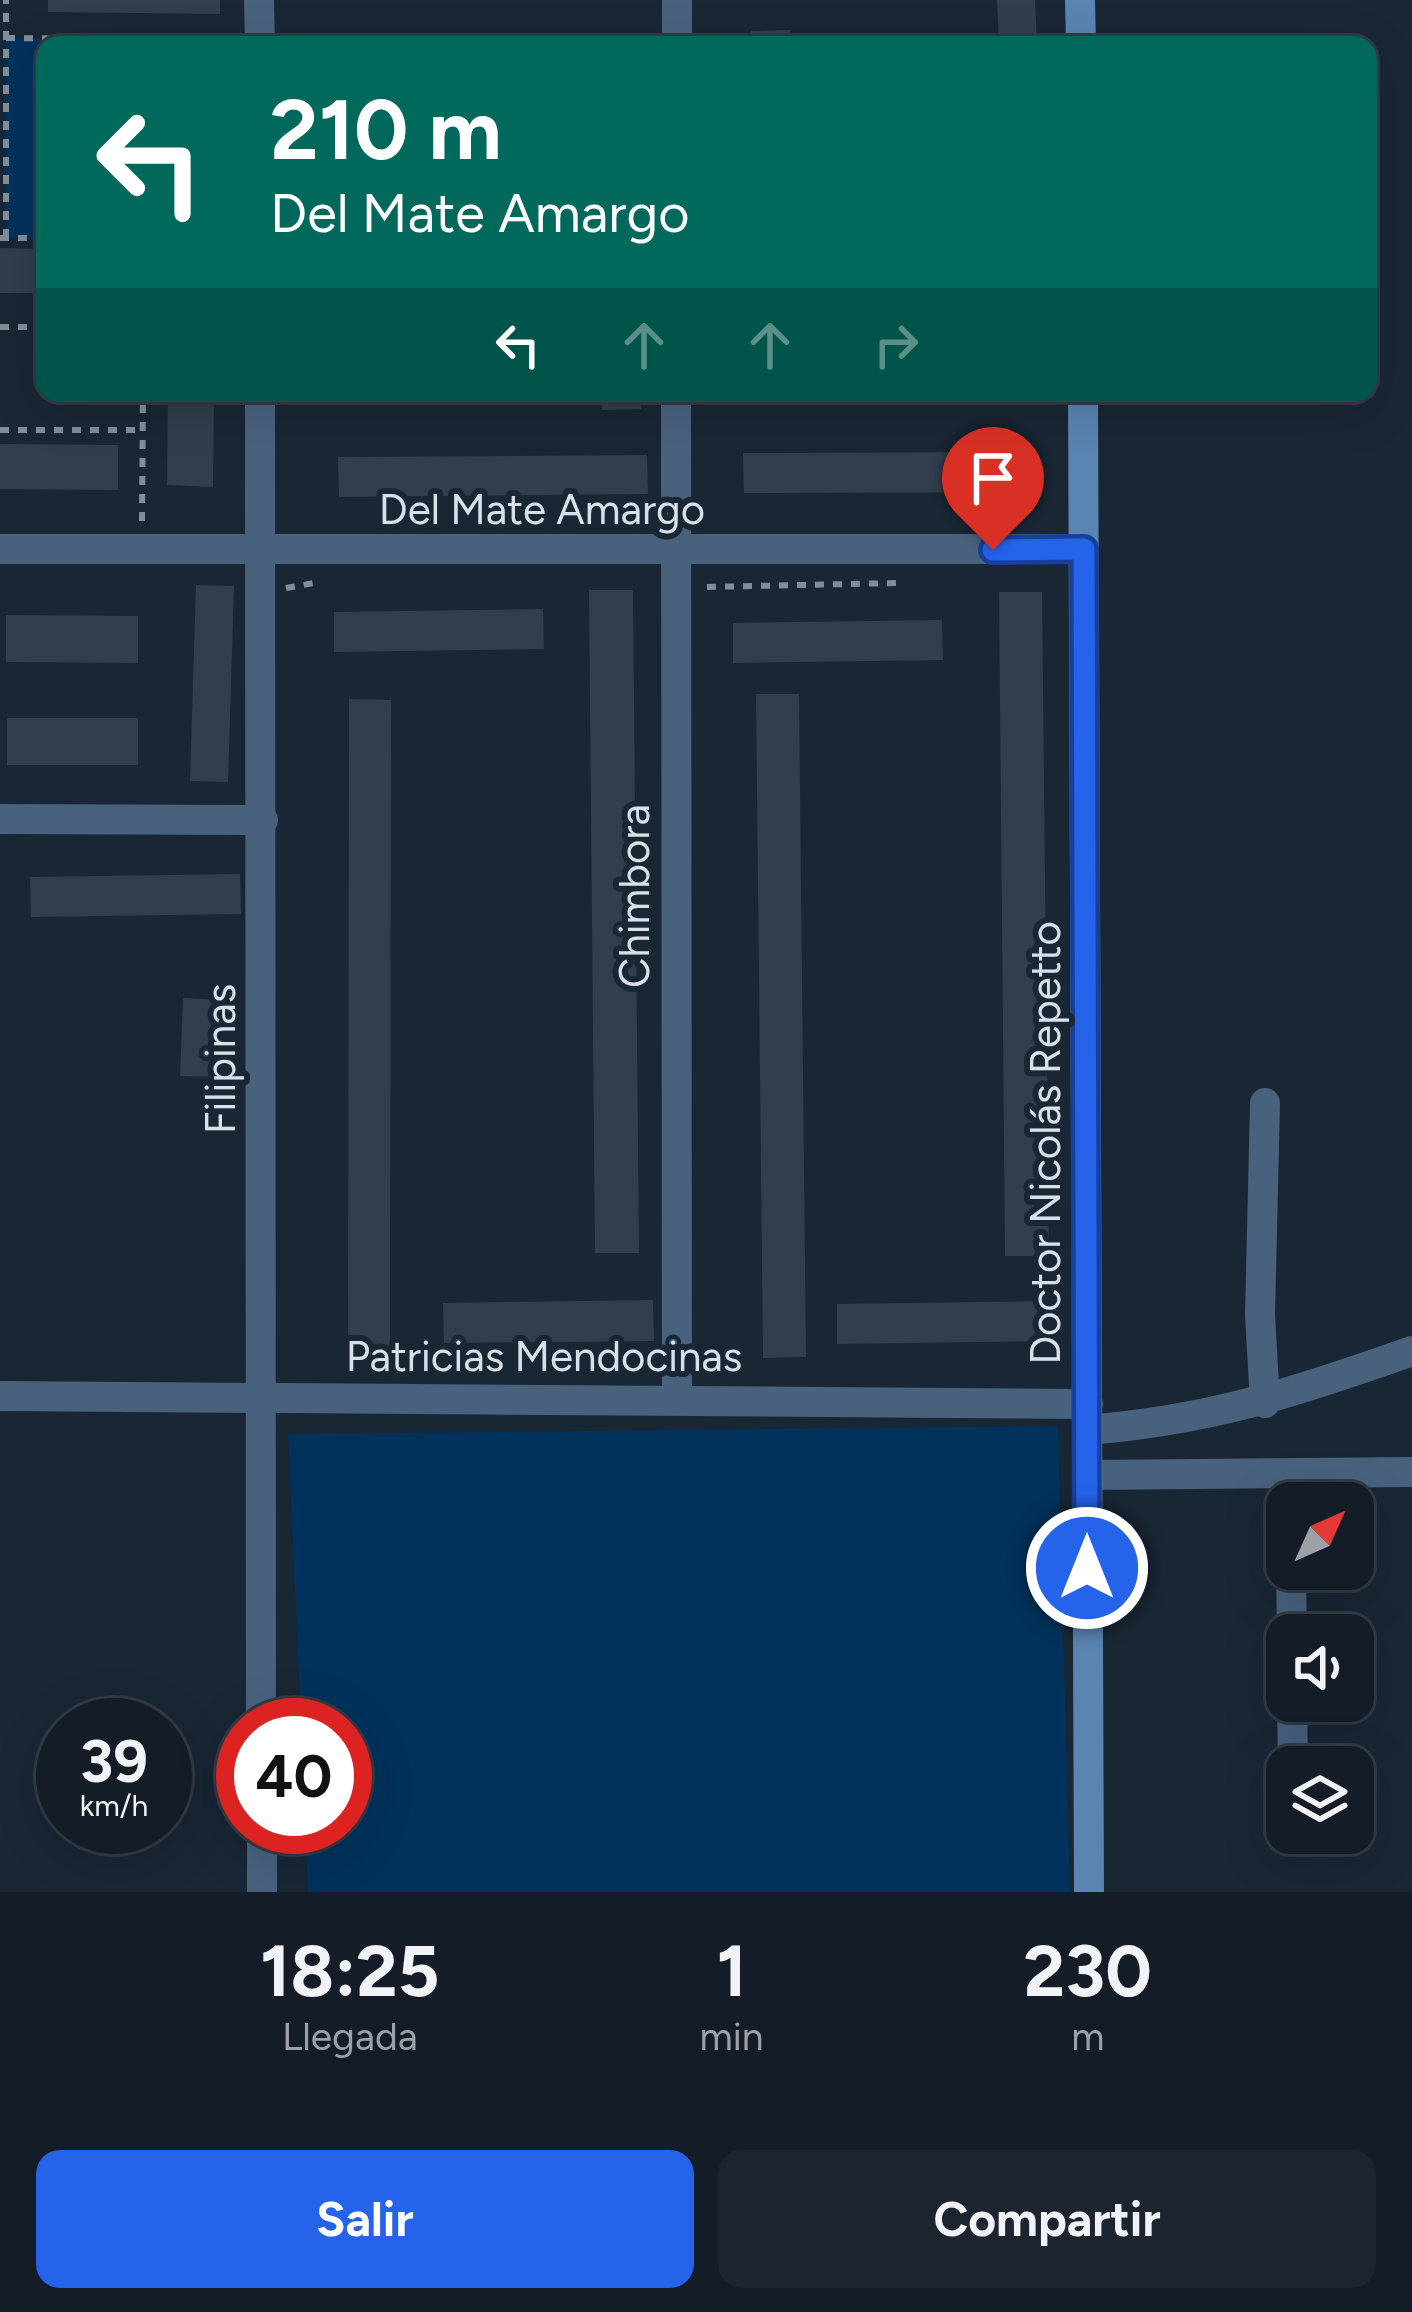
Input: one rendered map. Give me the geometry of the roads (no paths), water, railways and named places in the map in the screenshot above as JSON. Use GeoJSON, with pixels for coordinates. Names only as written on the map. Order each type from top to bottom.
{"type":"FeatureCollection","features":[{"type":"Feature","properties":{"kind":"street"},"geometry":{"type":"LineString","coordinates":[[248,36],[260,0]]}},
{"type":"Feature","properties":{"kind":"street"},"geometry":{"type":"LineString","coordinates":[[677,0],[677,36]]}},
{"type":"Feature","properties":{"kind":"street"},"geometry":{"type":"LineString","coordinates":[[1081,0],[1081,36]]}},
{"type":"Feature","properties":{"kind":"street","name":"Filipinas"},"geometry":{"type":"LineString","coordinates":[[260,402],[261,1698]]}},
{"type":"Feature","properties":{"kind":"street","name":"Chimbora"},"geometry":{"type":"LineString","coordinates":[[676,402],[677,1399]]}},
{"type":"Feature","properties":{"kind":"street","name":"Doctor Nicolás Repetto"},"geometry":{"type":"LineString","coordinates":[[1083,402],[1089,1892]]}},
{"type":"Feature","properties":{"kind":"street","name":"Del Mate Amargo"},"geometry":{"type":"LineString","coordinates":[[0,549],[1084,549]]}},
{"type":"Feature","properties":{"kind":"street"},"geometry":{"type":"LineString","coordinates":[[0,819],[263,820]]}},
{"type":"Feature","properties":{"kind":"street"},"geometry":{"type":"LineString","coordinates":[[1265,1103],[1260,1315],[1265,1403]]}},
{"type":"Feature","properties":{"kind":"street","name":"Patricias Mendocinas"},"geometry":{"type":"LineString","coordinates":[[0,1396],[677,1399],[1159,1424],[1265,1403],[1412,1351]]}},
{"type":"Feature","properties":{"kind":"street"},"geometry":{"type":"LineString","coordinates":[[1336,1482],[1412,1472]]}},
{"type":"Feature","properties":{"kind":"street"},"geometry":{"type":"LineString","coordinates":[[1087,1475],[1266,1486]]}},
{"type":"Feature","properties":{"kind":"street"},"geometry":{"type":"LineString","coordinates":[[262,1854],[262,1892]]}}]}
